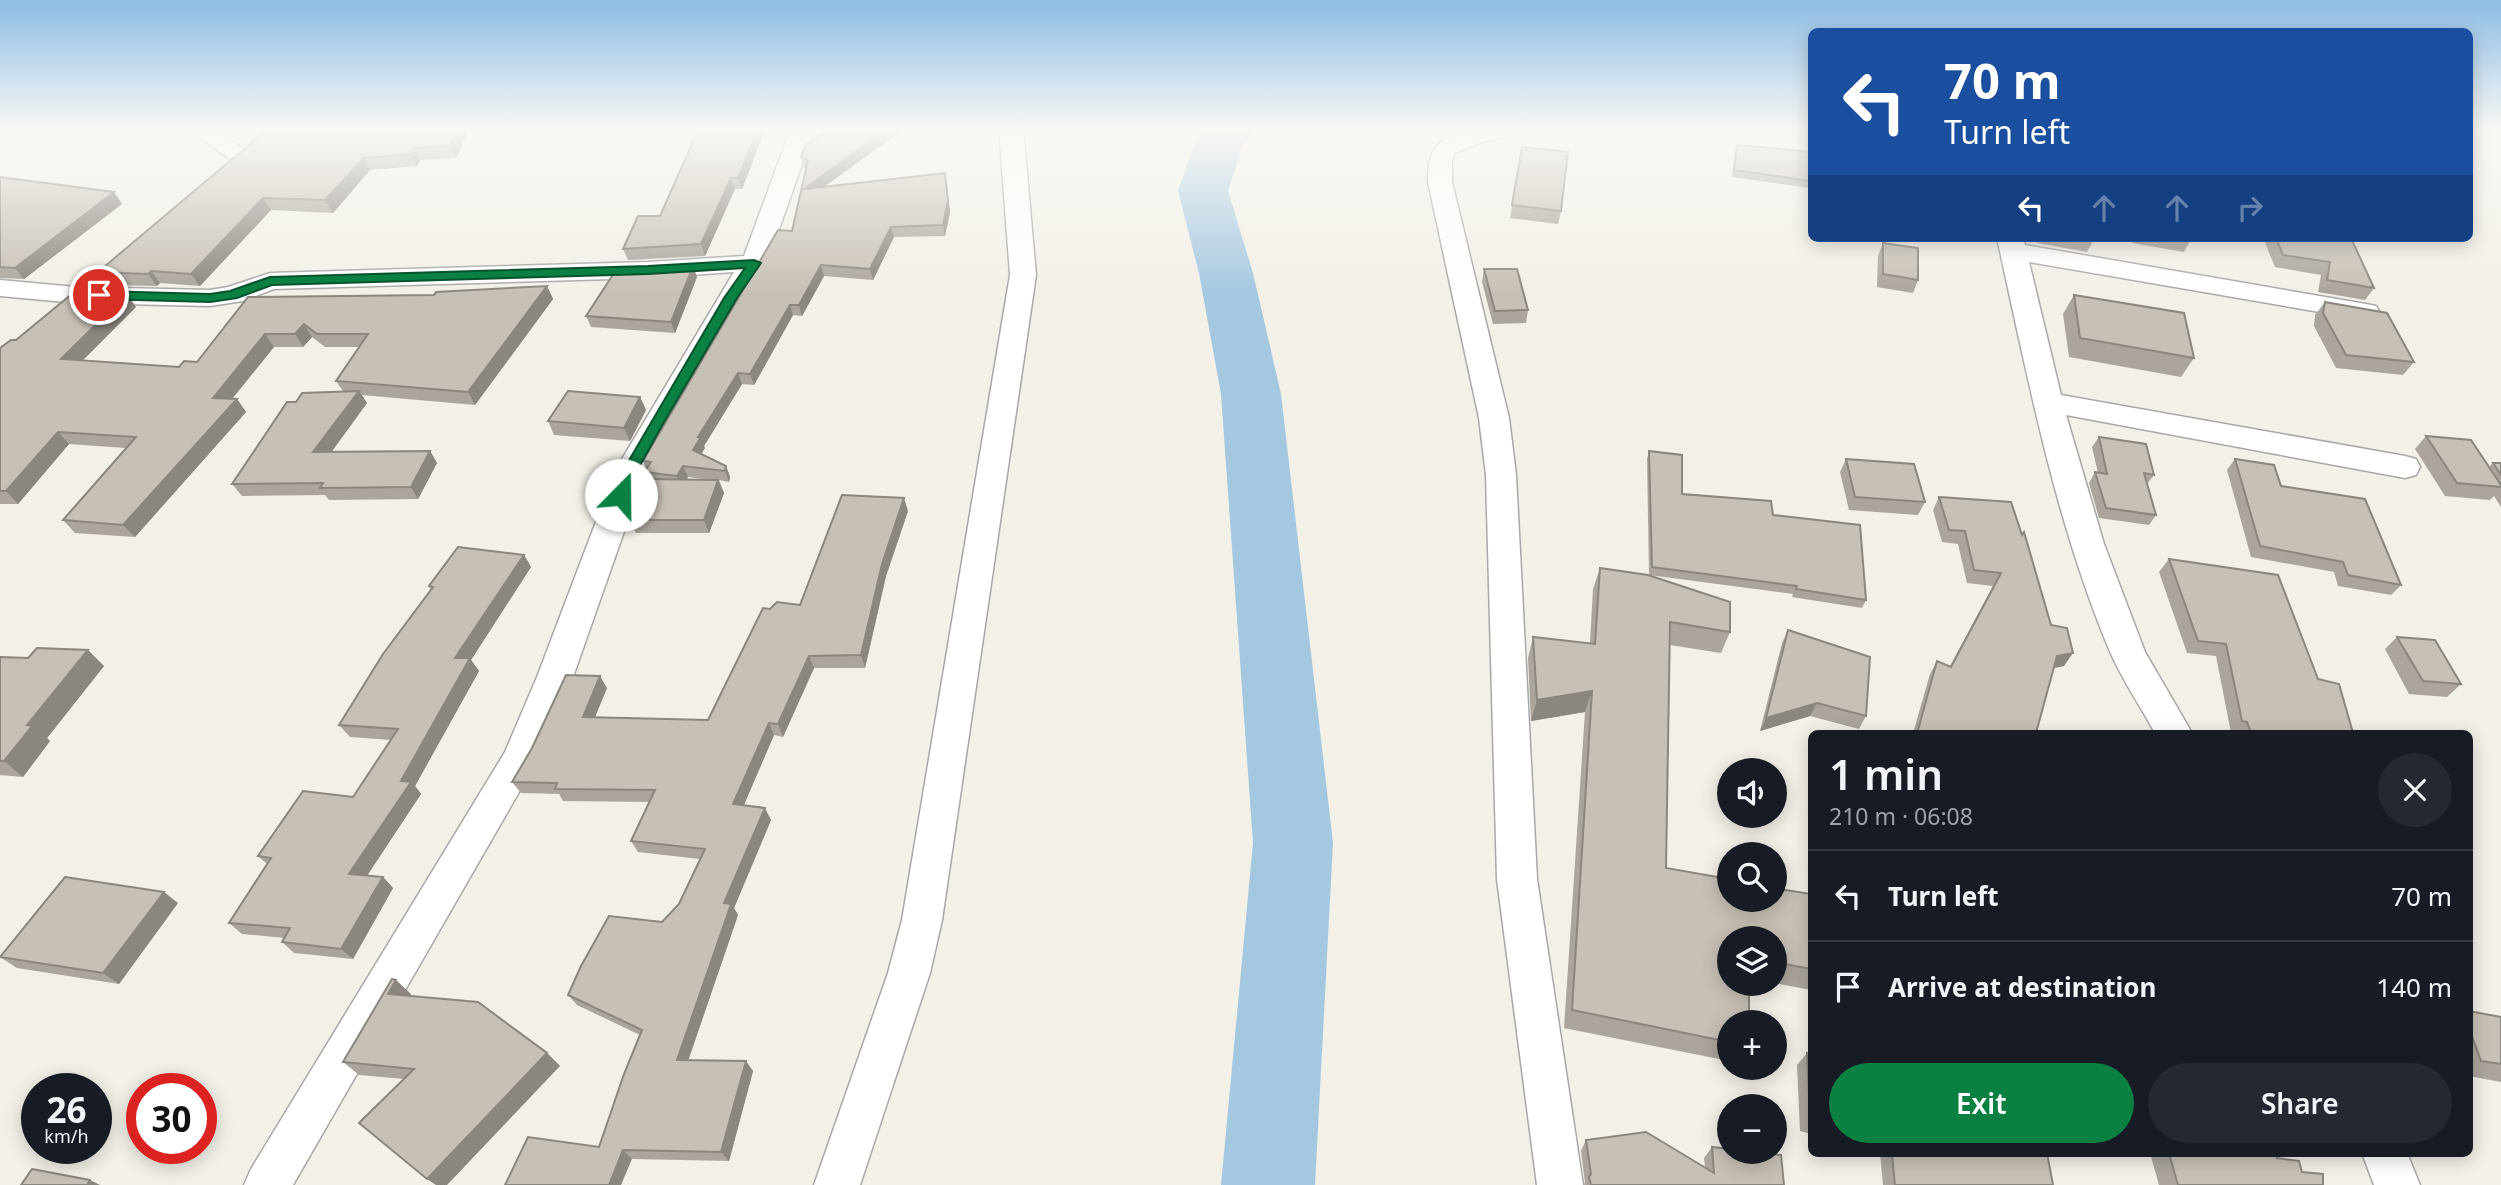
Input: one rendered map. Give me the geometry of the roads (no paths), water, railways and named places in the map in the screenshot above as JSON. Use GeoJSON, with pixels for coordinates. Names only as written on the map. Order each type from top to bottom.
{"type":"FeatureCollection","features":[{"type":"Feature","properties":{"kind":"street"},"geometry":{"type":"LineString","coordinates":[[267,1185],[520,759],[555,677],[631,469],[723,309],[754,263],[783,183]]}},
{"type":"Feature","properties":{"kind":"street"},"geometry":{"type":"LineString","coordinates":[[837,1185],[909,973],[922,920],[1023,275],[1016,183]]}},
{"type":"Feature","properties":{"kind":"street"},"geometry":{"type":"LineString","coordinates":[[1440,183],[1494,418],[1502,475],[1512,805],[1517,879],[1560,1185]]}},
{"type":"Feature","properties":{"kind":"street"},"geometry":{"type":"LineString","coordinates":[[2172,730],[2129,655],[2088,544],[2048,402],[2011,245],[2388,316]]}},
{"type":"Feature","properties":{"kind":"street"},"geometry":{"type":"LineString","coordinates":[[0,288],[76,295],[210,298],[233,295],[270,281],[622,271],[754,263]]}},
{"type":"Feature","properties":{"kind":"street"},"geometry":{"type":"LineString","coordinates":[[43,320],[106,268]]}},
{"type":"Feature","properties":{"kind":"street"},"geometry":{"type":"LineString","coordinates":[[2048,402],[2404,467]]}},
{"type":"Feature","properties":{"kind":"street"},"geometry":{"type":"LineString","coordinates":[[2386,1157],[2397,1185]]}},
{"type":"Feature","properties":{"kind":"waterway"},"geometry":{"type":"LineString","coordinates":[[1206,183],[1203,191],[1226,273],[1251,394],[1293,843],[1268,1185]]}}]}
